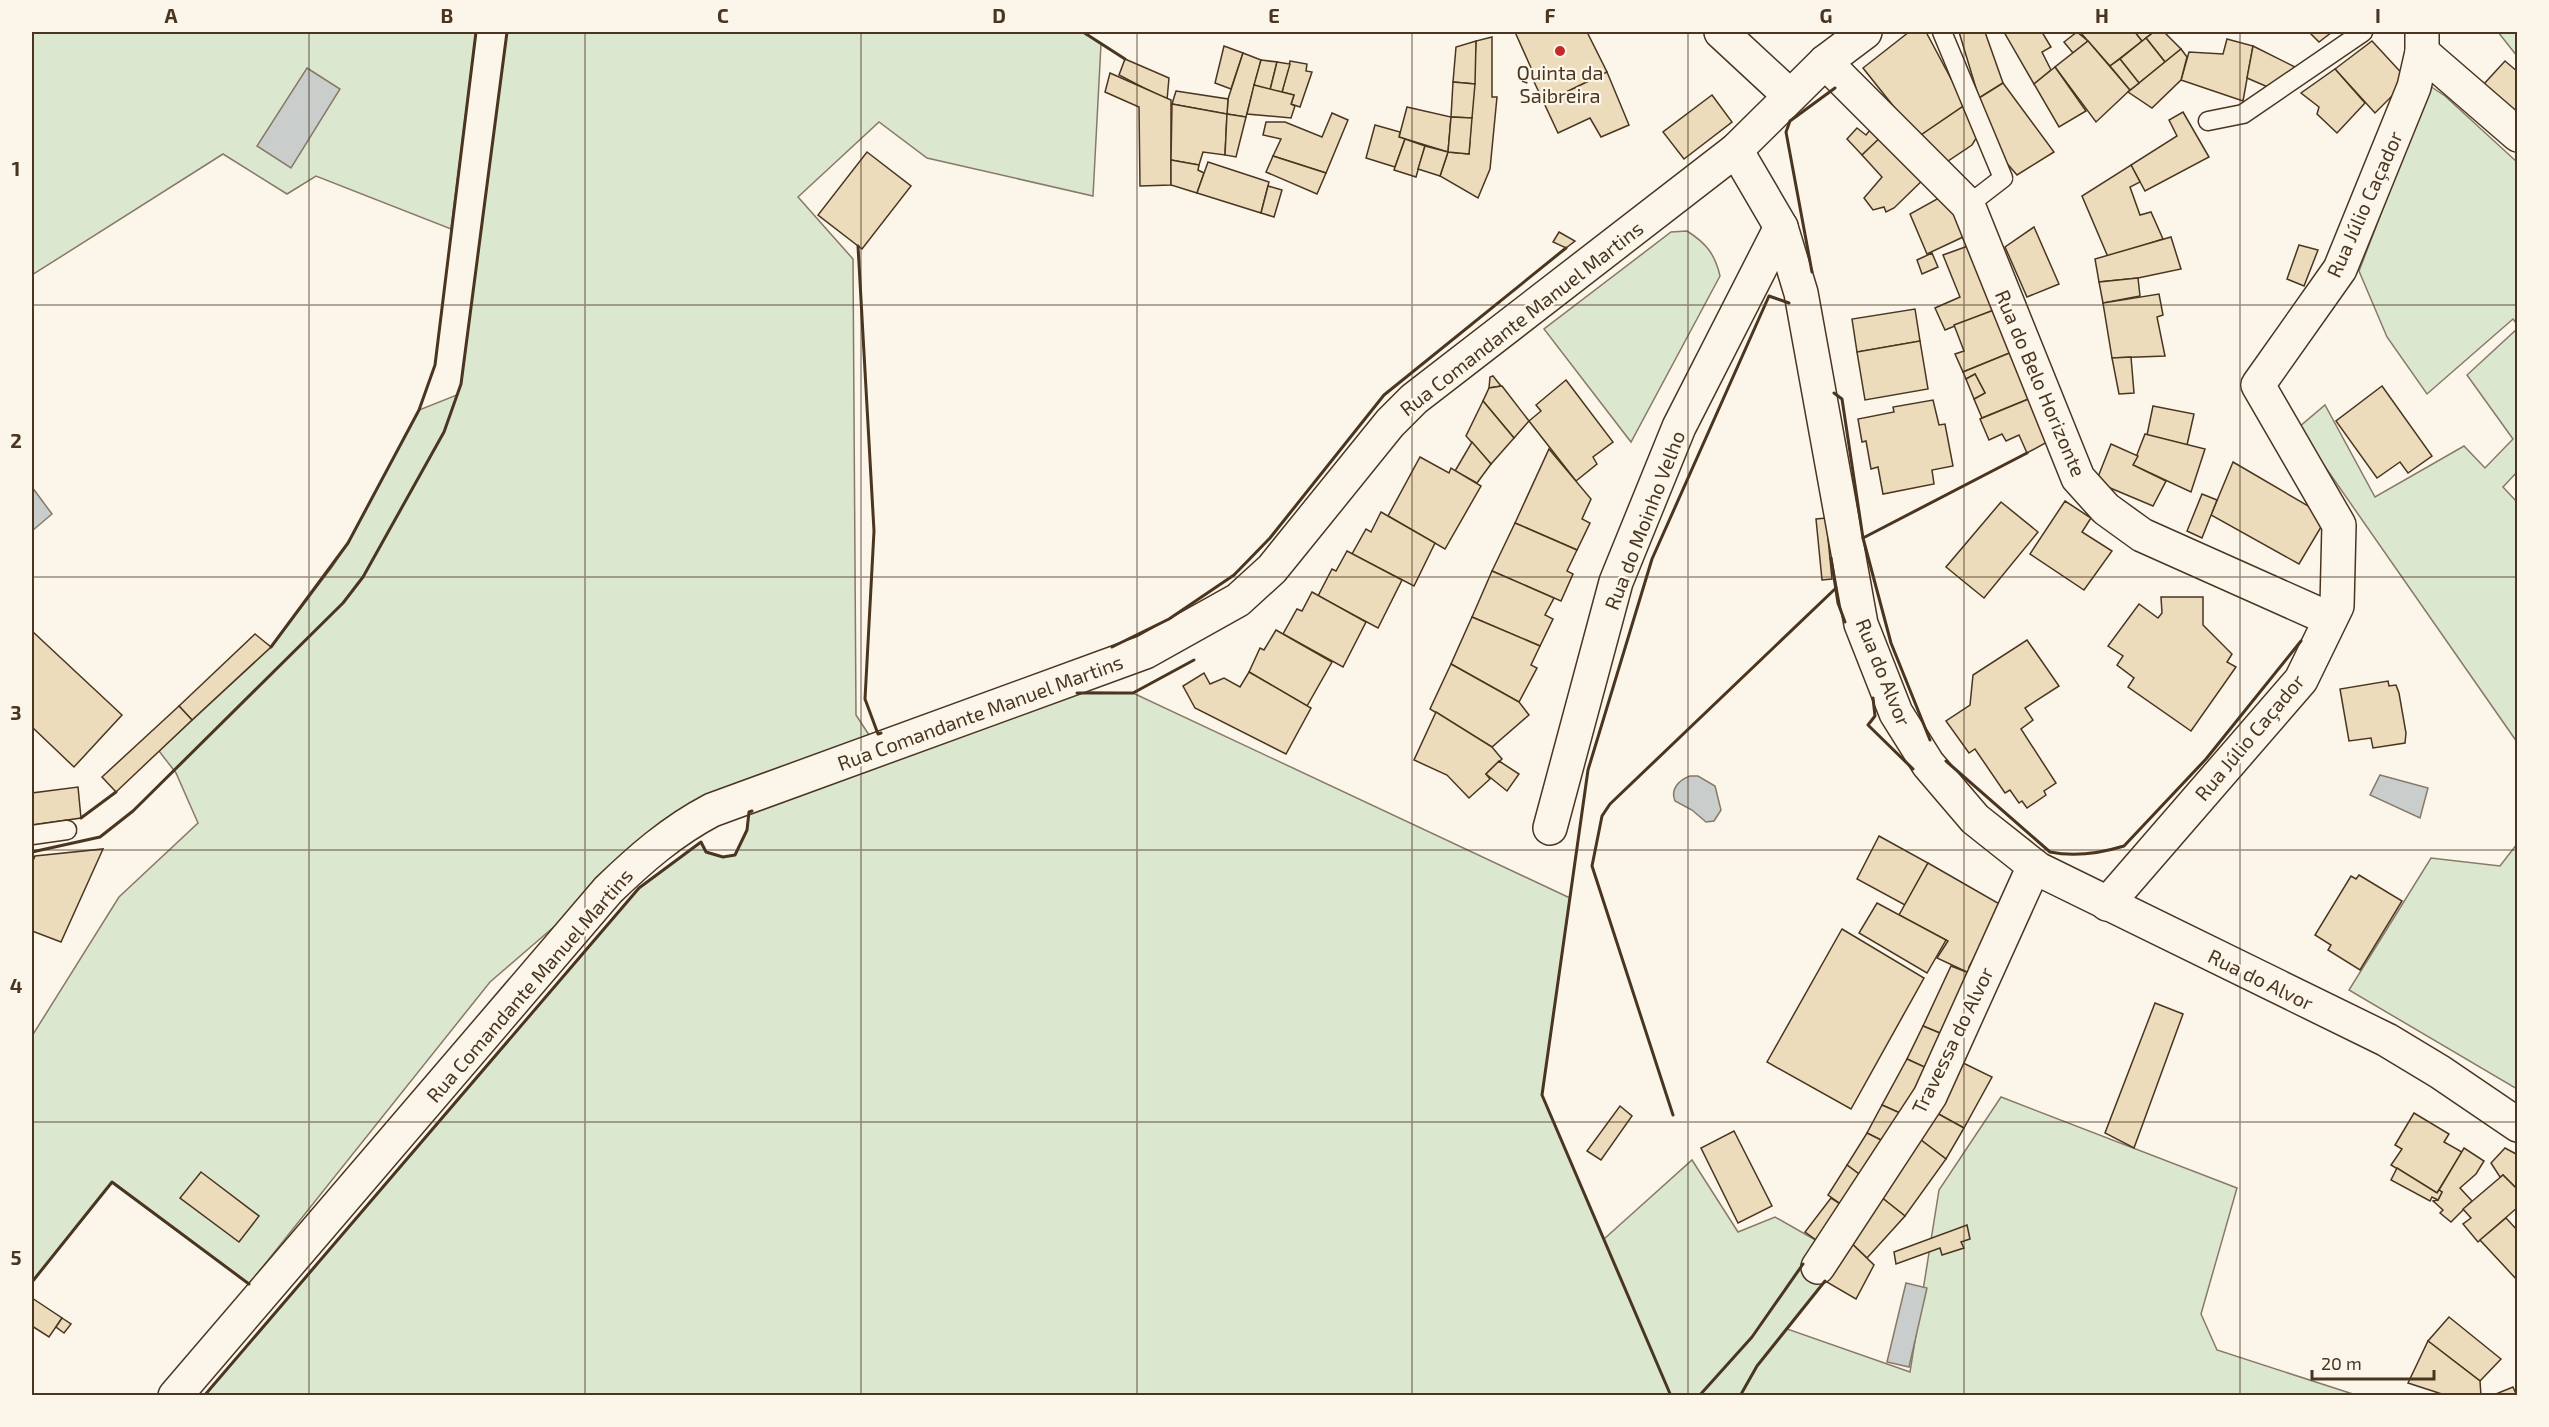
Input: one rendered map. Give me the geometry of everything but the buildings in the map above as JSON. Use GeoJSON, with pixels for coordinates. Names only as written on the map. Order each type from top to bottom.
{"type":"FeatureCollection","features":[{"type":"Feature","properties":{"kind":"street"},"geometry":{"type":"LineString","coordinates":[[1721,32],[1790,96]]}},
{"type":"Feature","properties":{"kind":"street","name":"Rua Comandante Manuel Martins"},"geometry":{"type":"LineString","coordinates":[[175,1395],[608,890],[648,852],[688,823],[712,810],[1145,652],[1238,600],[1272,569],[1390,423],[1414,399],[1736,150],[1825,62],[1860,33]]}},
{"type":"Feature","properties":{"kind":"street"},"geometry":{"type":"LineString","coordinates":[[2422,42],[2517,135]]}},
{"type":"Feature","properties":{"kind":"street","name":"Rua Júlio Caçador"},"geometry":{"type":"LineString","coordinates":[[2107,904],[2301,680],[2337,606],[2339,525],[2258,385],[2340,269],[2414,87],[2422,42]]}},
{"type":"Feature","properties":{"kind":"street","name":"Rua do Belo Horizonte"},"geometry":{"type":"LineString","coordinates":[[1825,62],[1968,205],[2078,478],[2106,509],[2142,535],[2330,619]]}},
{"type":"Feature","properties":{"kind":"street","name":"Rua do Alvor"},"geometry":{"type":"LineString","coordinates":[[1736,150],[1780,227],[1801,293],[1861,624],[1896,713],[1928,764],[1975,819],[2034,866],[2107,904],[2387,1040],[2440,1071],[2517,1125]]}},
{"type":"Feature","properties":{"kind":"street","name":"Rua do Moinho Velho"},"geometry":{"type":"LineString","coordinates":[[1550,828],[1616,582],[1679,427],[1780,227]]}},
{"type":"Feature","properties":{"kind":"street","name":"Travessa do Alvor"},"geometry":{"type":"LineString","coordinates":[[1818,1267],[1930,1096],[2034,866]]}},
{"type":"Feature","properties":{"kind":"lane"},"geometry":{"type":"LineString","coordinates":[[1942,32],[2003,178],[1968,205]]}},
{"type":"Feature","properties":{"kind":"lane"},"geometry":{"type":"LineString","coordinates":[[2208,122],[2243,114],[2363,32]]}},
{"type":"Feature","properties":{"kind":"lane"},"geometry":{"type":"LineString","coordinates":[[32,835],[67,830]]}},
{"type":"Feature","properties":{"kind":"green space"},"geometry":{"type":"Polygon","coordinates":[[[32,32],[476,32],[451,229],[316,176],[287,194],[223,154],[32,275],[32,32]]]}},
{"type":"Feature","properties":{"kind":"green space"},"geometry":{"type":"Polygon","coordinates":[[[507,32],[1083,32],[1101,44],[1093,196],[927,158],[879,122],[798,197],[853,259],[856,715],[871,738],[802,765],[556,925],[490,982],[249,1284],[112,1183],[32,1282],[32,1036],[119,897],[198,823],[176,773],[159,751],[271,647],[332,567],[348,543],[419,410],[457,395],[461,384],[507,32]]]}},
{"type":"Feature","properties":{"kind":"green space"},"geometry":{"type":"Polygon","coordinates":[[[2498,32],[2517,32],[2517,56],[2498,32]]]}},
{"type":"Feature","properties":{"kind":"green space"},"geometry":{"type":"Polygon","coordinates":[[[2430,86],[2445,96],[2517,162],[2517,324],[2513,319],[2427,394],[2387,337],[2359,271],[2430,86]]]}},
{"type":"Feature","properties":{"kind":"green space"},"geometry":{"type":"Polygon","coordinates":[[[1687,231],[1709,250],[1720,276],[1631,442],[1544,329],[1671,232],[1687,231]]]}},
{"type":"Feature","properties":{"kind":"green space"},"geometry":{"type":"Polygon","coordinates":[[[2517,329],[2517,472],[2503,487],[2517,502],[2517,742],[2298,428],[2325,405],[2375,497],[2464,446],[2485,468],[2513,439],[2467,375],[2517,329]]]}},
{"type":"Feature","properties":{"kind":"green space"},"geometry":{"type":"Polygon","coordinates":[[[1079,692],[1133,693],[1570,898],[1542,1095],[1604,1239],[1692,1160],[1738,1232],[1775,1217],[1819,1242],[1825,1281],[1787,1329],[1910,1372],[1939,1190],[2001,1097],[2237,1188],[2201,1314],[2217,1350],[2356,1395],[204,1396],[639,888],[701,842],[707,852],[723,857],[735,855],[747,830],[749,812],[1079,692]]]}},
{"type":"Feature","properties":{"kind":"green space"},"geometry":{"type":"Polygon","coordinates":[[[2517,844],[2517,1089],[2349,990],[2431,858],[2500,866],[2517,844]]]}},
{"type":"Feature","properties":{"kind":"shaded area"},"geometry":{"type":"Polygon","coordinates":[[[307,68],[340,89],[291,168],[257,146],[307,68]]]}},
{"type":"Feature","properties":{"kind":"shaded area"},"geometry":{"type":"Polygon","coordinates":[[[32,487],[52,514],[32,531],[32,487]]]}},
{"type":"Feature","properties":{"kind":"shaded area"},"geometry":{"type":"Polygon","coordinates":[[[2380,775],[2428,788],[2420,818],[2370,795],[2380,775]]]}},
{"type":"Feature","properties":{"kind":"shaded area"},"geometry":{"type":"Polygon","coordinates":[[[1690,776],[1698,776],[1715,786],[1721,810],[1714,821],[1706,822],[1692,810],[1675,801],[1676,786],[1690,776]]]}},
{"type":"Feature","properties":{"kind":"shaded area"},"geometry":{"type":"Polygon","coordinates":[[[1906,1283],[1927,1288],[1909,1367],[1887,1362],[1906,1283]]]}},
{"type":"Feature","properties":{"kind":"wall"},"geometry":{"type":"LineString","coordinates":[[271,647],[348,543],[419,410],[435,365],[476,32]]}},
{"type":"Feature","properties":{"kind":"wall"},"geometry":{"type":"LineString","coordinates":[[32,852],[100,837],[133,811],[343,603],[363,577],[444,432],[461,384],[507,32]]}},
{"type":"Feature","properties":{"kind":"wall"},"geometry":{"type":"LineString","coordinates":[[1083,32],[1125,59]]}},
{"type":"Feature","properties":{"kind":"wall"},"geometry":{"type":"LineString","coordinates":[[1812,272],[1786,132],[1790,121],[1835,88]]}},
{"type":"Feature","properties":{"kind":"wall"},"geometry":{"type":"LineString","coordinates":[[858,246],[874,531],[865,699],[878,734],[881,733]]}},
{"type":"Feature","properties":{"kind":"wall"},"geometry":{"type":"LineString","coordinates":[[1112,647],[1169,619],[1234,575],[1270,538],[1384,395],[1566,248]]}},
{"type":"Feature","properties":{"kind":"wall"},"geometry":{"type":"LineString","coordinates":[[1671,1396],[1542,1095],[1588,770],[1652,559],[1769,296],[1789,303]]}},
{"type":"Feature","properties":{"kind":"wall"},"geometry":{"type":"LineString","coordinates":[[1834,393],[1842,399],[1863,538],[2027,453]]}},
{"type":"Feature","properties":{"kind":"wall"},"geometry":{"type":"LineString","coordinates":[[1863,538],[1891,643],[1930,740]]}},
{"type":"Feature","properties":{"kind":"wall"},"geometry":{"type":"LineString","coordinates":[[1831,558],[1838,603],[1845,622]]}},
{"type":"Feature","properties":{"kind":"wall"},"geometry":{"type":"LineString","coordinates":[[1673,1115],[1592,866],[1602,816],[1610,804],[1836,588]]}},
{"type":"Feature","properties":{"kind":"wall"},"geometry":{"type":"LineString","coordinates":[[1946,761],[2050,852],[2087,854],[2124,846],[2206,759],[2301,641]]}},
{"type":"Feature","properties":{"kind":"wall"},"geometry":{"type":"LineString","coordinates":[[1077,693],[1133,693],[1194,660]]}},
{"type":"Feature","properties":{"kind":"wall"},"geometry":{"type":"LineString","coordinates":[[1873,698],[1875,716],[1868,725],[1913,769]]}},
{"type":"Feature","properties":{"kind":"wall"},"geometry":{"type":"LineString","coordinates":[[81,818],[116,792]]}},
{"type":"Feature","properties":{"kind":"wall"},"geometry":{"type":"LineString","coordinates":[[204,1396],[639,888],[701,842],[706,852],[723,857],[735,855],[747,830],[749,812],[752,811]]}},
{"type":"Feature","properties":{"kind":"wall"},"geometry":{"type":"LineString","coordinates":[[32,1282],[112,1182],[249,1284]]}},
{"type":"Feature","properties":{"kind":"wall"},"geometry":{"type":"LineString","coordinates":[[1699,1396],[1752,1337],[1803,1264]]}},
{"type":"Feature","properties":{"kind":"wall"},"geometry":{"type":"LineString","coordinates":[[1740,1396],[1757,1366],[1825,1281]]}},
{"type":"Feature","properties":{"kind":"place","name":"Quinta da Saibreira"},"geometry":{"type":"Point","coordinates":[1560,51]}}]}
